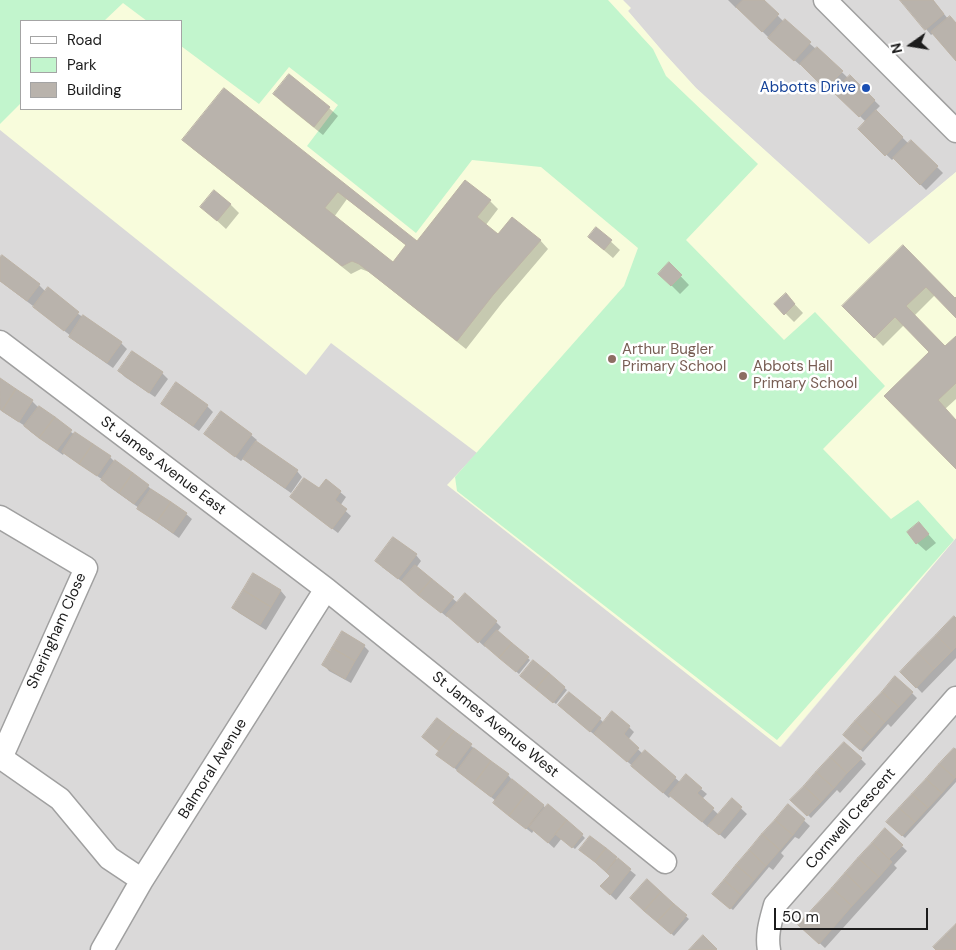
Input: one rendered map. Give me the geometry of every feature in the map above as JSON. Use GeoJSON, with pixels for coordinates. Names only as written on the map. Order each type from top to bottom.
{"type":"FeatureCollection","features":[{"type":"Feature","properties":{"kind":"street"},"geometry":{"type":"LineString","coordinates":[[825,0],[956,131]]}},
{"type":"Feature","properties":{"kind":"street","name":"St James Avenue East"},"geometry":{"type":"LineString","coordinates":[[0,342],[326,589]]}},
{"type":"Feature","properties":{"kind":"street","name":"Sheringham Close"},"geometry":{"type":"LineString","coordinates":[[0,517],[86,568],[1,757]]}},
{"type":"Feature","properties":{"kind":"street","name":"St James Avenue West"},"geometry":{"type":"LineString","coordinates":[[326,589],[665,862]]}},
{"type":"Feature","properties":{"kind":"street","name":"Balmoral Avenue"},"geometry":{"type":"LineString","coordinates":[[102,950],[142,880],[326,589]]}},
{"type":"Feature","properties":{"kind":"street","name":"Cornwell Crescent"},"geometry":{"type":"LineString","coordinates":[[770,950],[768,945],[769,926],[776,905],[956,698]]}},
{"type":"Feature","properties":{"kind":"street"},"geometry":{"type":"LineString","coordinates":[[1,757],[60,799],[109,858],[142,880]]}},
{"type":"Feature","properties":{"kind":"shaded area","name":"Arthur Bugler Primary School"},"geometry":{"type":"Polygon","coordinates":[[[0,0],[623,0],[631,8],[628,11],[696,88],[869,244],[956,172],[956,538],[780,747],[447,485],[477,453],[331,343],[306,375],[0,130],[0,0]]]}},
{"type":"Feature","properties":{"kind":"shaded area"},"geometry":{"type":"Polygon","coordinates":[[[623,0],[956,0],[956,172],[869,245],[696,88],[628,11],[623,0]]]}},
{"type":"Feature","properties":{"kind":"shaded area"},"geometry":{"type":"Polygon","coordinates":[[[182,110],[478,453],[781,747],[956,538],[956,950],[0,950],[0,130],[182,110]]]}},
{"type":"Feature","properties":{"kind":"green space","name":"Arthur Bugler Primary School"},"geometry":{"type":"Polygon","coordinates":[[[0,0],[608,0],[653,49],[666,76],[758,164],[686,240],[784,340],[815,312],[885,386],[823,449],[891,519],[918,500],[954,540],[777,740],[457,491],[455,477],[624,286],[638,248],[541,167],[472,160],[416,233],[307,146],[338,105],[289,67],[259,104],[182,47],[182,20],[146,20],[123,3],[105,20],[20,20],[20,104],[0,124],[0,0]]]}},
{"type":"Feature","properties":{"kind":"building"},"geometry":{"type":"Polygon","coordinates":[[[743,0],[764,0],[779,14],[762,32],[736,7],[743,0]]]}},
{"type":"Feature","properties":{"kind":"building"},"geometry":{"type":"Polygon","coordinates":[[[900,0],[933,0],[944,14],[925,30],[900,0]]]}},
{"type":"Feature","properties":{"kind":"building"},"geometry":{"type":"Polygon","coordinates":[[[950,16],[956,23],[956,61],[931,32],[950,16]]]}},
{"type":"Feature","properties":{"kind":"building"},"geometry":{"type":"Polygon","coordinates":[[[785,19],[811,42],[794,61],[768,38],[785,19]]]}},
{"type":"Feature","properties":{"kind":"building"},"geometry":{"type":"Polygon","coordinates":[[[817,47],[843,71],[825,89],[800,64],[817,47]]]}},
{"type":"Feature","properties":{"kind":"building"},"geometry":{"type":"Polygon","coordinates":[[[289,74],[330,107],[314,127],[273,94],[289,74]]]}},
{"type":"Feature","properties":{"kind":"building"},"geometry":{"type":"Polygon","coordinates":[[[850,75],[875,100],[859,117],[833,92],[850,75]]]}},
{"type":"Feature","properties":{"kind":"building"},"geometry":{"type":"Polygon","coordinates":[[[224,88],[417,241],[465,180],[491,200],[477,217],[498,234],[512,217],[541,240],[493,295],[457,341],[359,264],[352,261],[342,266],[182,140],[224,88]],[[338,192],[325,208],[393,262],[406,245],[338,192]]]}},
{"type":"Feature","properties":{"kind":"building"},"geometry":{"type":"Polygon","coordinates":[[[876,110],[903,137],[885,156],[858,129],[876,110]]]}},
{"type":"Feature","properties":{"kind":"building"},"geometry":{"type":"Polygon","coordinates":[[[911,140],[938,166],[920,185],[893,158],[911,140]]]}},
{"type":"Feature","properties":{"kind":"building"},"geometry":{"type":"Polygon","coordinates":[[[214,190],[231,204],[217,221],[200,207],[214,190]]]}},
{"type":"Feature","properties":{"kind":"building"},"geometry":{"type":"Polygon","coordinates":[[[596,227],[612,240],[604,250],[588,237],[596,227]]]}},
{"type":"Feature","properties":{"kind":"building"},"geometry":{"type":"Polygon","coordinates":[[[903,245],[956,297],[956,318],[926,287],[906,306],[945,346],[956,336],[956,383],[938,400],[956,420],[956,469],[884,396],[929,352],[895,317],[874,338],[842,306],[903,245]]]}},
{"type":"Feature","properties":{"kind":"building"},"geometry":{"type":"Polygon","coordinates":[[[2,255],[40,284],[27,301],[0,281],[0,257],[2,255]]]}},
{"type":"Feature","properties":{"kind":"building"},"geometry":{"type":"Polygon","coordinates":[[[669,262],[682,275],[671,286],[658,274],[669,262]]]}},
{"type":"Feature","properties":{"kind":"building"},"geometry":{"type":"Polygon","coordinates":[[[48,287],[79,312],[64,331],[33,307],[48,287]]]}},
{"type":"Feature","properties":{"kind":"building"},"geometry":{"type":"Polygon","coordinates":[[[786,293],[795,304],[784,315],[774,304],[786,293]]]}},
{"type":"Feature","properties":{"kind":"building"},"geometry":{"type":"Polygon","coordinates":[[[83,315],[122,342],[107,363],[69,337],[83,315]]]}},
{"type":"Feature","properties":{"kind":"building"},"geometry":{"type":"Polygon","coordinates":[[[132,351],[163,372],[149,393],[118,371],[132,351]]]}},
{"type":"Feature","properties":{"kind":"building"},"geometry":{"type":"Polygon","coordinates":[[[0,378],[16,389],[2,411],[0,409],[0,378]]]}},
{"type":"Feature","properties":{"kind":"building"},"geometry":{"type":"Polygon","coordinates":[[[176,382],[208,405],[193,426],[161,404],[176,382]]]}},
{"type":"Feature","properties":{"kind":"building"},"geometry":{"type":"Polygon","coordinates":[[[16,389],[33,400],[19,422],[2,411],[16,389]]]}},
{"type":"Feature","properties":{"kind":"building"},"geometry":{"type":"Polygon","coordinates":[[[39,406],[55,417],[39,438],[24,426],[39,406]]]}},
{"type":"Feature","properties":{"kind":"building"},"geometry":{"type":"Polygon","coordinates":[[[221,411],[252,434],[235,457],[204,434],[221,411]]]}},
{"type":"Feature","properties":{"kind":"building"},"geometry":{"type":"Polygon","coordinates":[[[55,417],[72,430],[57,450],[39,438],[55,417]]]}},
{"type":"Feature","properties":{"kind":"building"},"geometry":{"type":"Polygon","coordinates":[[[75,432],[93,444],[79,464],[62,452],[75,432]]]}},
{"type":"Feature","properties":{"kind":"building"},"geometry":{"type":"Polygon","coordinates":[[[256,441],[298,470],[285,488],[243,459],[256,441]]]}},
{"type":"Feature","properties":{"kind":"building"},"geometry":{"type":"Polygon","coordinates":[[[93,444],[111,456],[97,476],[79,464],[93,444]]]}},
{"type":"Feature","properties":{"kind":"building"},"geometry":{"type":"Polygon","coordinates":[[[115,460],[133,473],[119,493],[101,480],[115,460]]]}},
{"type":"Feature","properties":{"kind":"building"},"geometry":{"type":"Polygon","coordinates":[[[133,473],[149,485],[134,504],[119,493],[133,473]]]}},
{"type":"Feature","properties":{"kind":"building"},"geometry":{"type":"Polygon","coordinates":[[[304,478],[319,488],[326,479],[341,491],[335,500],[347,509],[332,529],[290,497],[304,478]]]}},
{"type":"Feature","properties":{"kind":"building"},"geometry":{"type":"Polygon","coordinates":[[[151,489],[171,502],[157,522],[137,509],[151,489]]]}},
{"type":"Feature","properties":{"kind":"building"},"geometry":{"type":"Polygon","coordinates":[[[171,502],[187,513],[173,533],[157,522],[171,502]]]}},
{"type":"Feature","properties":{"kind":"building"},"geometry":{"type":"Polygon","coordinates":[[[919,522],[929,534],[916,544],[907,532],[919,522]]]}},
{"type":"Feature","properties":{"kind":"building"},"geometry":{"type":"Polygon","coordinates":[[[393,537],[417,554],[398,579],[375,561],[393,537]]]}},
{"type":"Feature","properties":{"kind":"building"},"geometry":{"type":"Polygon","coordinates":[[[415,565],[432,579],[418,595],[402,581],[415,565]]]}},
{"type":"Feature","properties":{"kind":"building"},"geometry":{"type":"Polygon","coordinates":[[[253,573],[281,590],[271,607],[243,590],[253,573]]]}},
{"type":"Feature","properties":{"kind":"building"},"geometry":{"type":"Polygon","coordinates":[[[432,579],[454,597],[441,613],[418,595],[432,579]]]}},
{"type":"Feature","properties":{"kind":"building"},"geometry":{"type":"Polygon","coordinates":[[[243,590],[271,607],[260,625],[232,608],[243,590]]]}},
{"type":"Feature","properties":{"kind":"building"},"geometry":{"type":"Polygon","coordinates":[[[465,593],[497,621],[478,643],[446,615],[465,593]]]}},
{"type":"Feature","properties":{"kind":"building"},"geometry":{"type":"Polygon","coordinates":[[[954,616],[956,618],[956,647],[952,651],[936,635],[954,616]]]}},
{"type":"Feature","properties":{"kind":"building"},"geometry":{"type":"Polygon","coordinates":[[[497,630],[512,643],[499,658],[484,645],[497,630]]]}},
{"type":"Feature","properties":{"kind":"building"},"geometry":{"type":"Polygon","coordinates":[[[342,631],[365,645],[355,661],[332,648],[342,631]]]}},
{"type":"Feature","properties":{"kind":"building"},"geometry":{"type":"Polygon","coordinates":[[[936,635],[952,651],[934,669],[918,653],[936,635]]]}},
{"type":"Feature","properties":{"kind":"building"},"geometry":{"type":"Polygon","coordinates":[[[512,643],[529,657],[516,672],[499,658],[512,643]]]}},
{"type":"Feature","properties":{"kind":"building"},"geometry":{"type":"Polygon","coordinates":[[[332,648],[355,661],[345,679],[322,665],[332,648]]]}},
{"type":"Feature","properties":{"kind":"building"},"geometry":{"type":"Polygon","coordinates":[[[918,653],[934,669],[916,688],[900,672],[918,653]]]}},
{"type":"Feature","properties":{"kind":"building"},"geometry":{"type":"Polygon","coordinates":[[[533,660],[549,673],[536,689],[520,676],[533,660]]]}},
{"type":"Feature","properties":{"kind":"building"},"geometry":{"type":"Polygon","coordinates":[[[549,673],[565,687],[553,703],[536,689],[549,673]]]}},
{"type":"Feature","properties":{"kind":"building"},"geometry":{"type":"Polygon","coordinates":[[[895,676],[913,692],[899,707],[882,692],[895,676]]]}},
{"type":"Feature","properties":{"kind":"building"},"geometry":{"type":"Polygon","coordinates":[[[569,692],[601,718],[590,732],[558,705],[569,692]]]}},
{"type":"Feature","properties":{"kind":"building"},"geometry":{"type":"Polygon","coordinates":[[[882,692],[899,707],[885,722],[868,707],[882,692]]]}},
{"type":"Feature","properties":{"kind":"building"},"geometry":{"type":"Polygon","coordinates":[[[868,707],[885,722],[872,737],[855,721],[868,707]]]}},
{"type":"Feature","properties":{"kind":"building"},"geometry":{"type":"Polygon","coordinates":[[[612,711],[630,726],[624,734],[639,748],[627,762],[594,734],[612,711]]]}},
{"type":"Feature","properties":{"kind":"building"},"geometry":{"type":"Polygon","coordinates":[[[437,718],[454,731],[439,751],[422,737],[437,718]]]}},
{"type":"Feature","properties":{"kind":"building"},"geometry":{"type":"Polygon","coordinates":[[[855,721],[872,737],[860,750],[843,735],[855,721]]]}},
{"type":"Feature","properties":{"kind":"building"},"geometry":{"type":"Polygon","coordinates":[[[454,731],[472,744],[454,768],[436,755],[454,731]]]}},
{"type":"Feature","properties":{"kind":"building"},"geometry":{"type":"Polygon","coordinates":[[[844,742],[862,758],[847,773],[830,757],[844,742]]]}},
{"type":"Feature","properties":{"kind":"building"},"geometry":{"type":"Polygon","coordinates":[[[474,748],[491,761],[474,784],[457,771],[474,748]]]}},
{"type":"Feature","properties":{"kind":"building"},"geometry":{"type":"Polygon","coordinates":[[[954,748],[956,750],[955,778],[939,764],[954,748]]]}},
{"type":"Feature","properties":{"kind":"building"},"geometry":{"type":"Polygon","coordinates":[[[645,750],[676,777],[663,793],[631,766],[645,750]]]}},
{"type":"Feature","properties":{"kind":"building"},"geometry":{"type":"Polygon","coordinates":[[[830,757],[847,773],[834,788],[816,772],[830,757]]]}},
{"type":"Feature","properties":{"kind":"building"},"geometry":{"type":"Polygon","coordinates":[[[491,761],[509,774],[491,797],[474,784],[491,761]]]}},
{"type":"Feature","properties":{"kind":"building"},"geometry":{"type":"Polygon","coordinates":[[[939,764],[955,778],[942,793],[926,779],[939,764]]]}},
{"type":"Feature","properties":{"kind":"building"},"geometry":{"type":"Polygon","coordinates":[[[816,772],[834,788],[821,802],[804,786],[816,772]]]}},
{"type":"Feature","properties":{"kind":"building"},"geometry":{"type":"Polygon","coordinates":[[[686,774],[702,788],[697,793],[714,808],[702,822],[669,795],[686,774]]]}},
{"type":"Feature","properties":{"kind":"building"},"geometry":{"type":"Polygon","coordinates":[[[512,779],[528,792],[509,816],[493,803],[512,779]]]}},
{"type":"Feature","properties":{"kind":"building"},"geometry":{"type":"Polygon","coordinates":[[[926,779],[942,793],[928,808],[912,794],[926,779]]]}},
{"type":"Feature","properties":{"kind":"building"},"geometry":{"type":"Polygon","coordinates":[[[804,786],[821,802],[807,816],[790,800],[804,786]]]}},
{"type":"Feature","properties":{"kind":"building"},"geometry":{"type":"Polygon","coordinates":[[[528,792],[544,805],[526,829],[509,816],[528,792]]]}},
{"type":"Feature","properties":{"kind":"building"},"geometry":{"type":"Polygon","coordinates":[[[912,794],[928,808],[915,822],[899,808],[912,794]]]}},
{"type":"Feature","properties":{"kind":"building"},"geometry":{"type":"Polygon","coordinates":[[[732,798],[742,807],[719,835],[708,826],[732,798]]]}},
{"type":"Feature","properties":{"kind":"building"},"geometry":{"type":"Polygon","coordinates":[[[548,804],[567,820],[548,843],[529,827],[548,804]]]}},
{"type":"Feature","properties":{"kind":"building"},"geometry":{"type":"Polygon","coordinates":[[[788,804],[805,819],[793,835],[775,820],[788,804]]]}},
{"type":"Feature","properties":{"kind":"building"},"geometry":{"type":"Polygon","coordinates":[[[899,808],[915,822],[902,836],[886,822],[899,808]]]}},
{"type":"Feature","properties":{"kind":"building"},"geometry":{"type":"Polygon","coordinates":[[[567,820],[583,834],[572,848],[555,834],[567,820]]]}},
{"type":"Feature","properties":{"kind":"building"},"geometry":{"type":"Polygon","coordinates":[[[775,820],[793,835],[780,850],[762,834],[775,820]]]}},
{"type":"Feature","properties":{"kind":"building"},"geometry":{"type":"Polygon","coordinates":[[[885,828],[903,845],[889,859],[872,843],[885,828]]]}},
{"type":"Feature","properties":{"kind":"building"},"geometry":{"type":"Polygon","coordinates":[[[762,834],[780,850],[766,866],[749,850],[762,834]]]}},
{"type":"Feature","properties":{"kind":"building"},"geometry":{"type":"Polygon","coordinates":[[[590,836],[606,848],[595,862],[579,850],[590,836]]]}},
{"type":"Feature","properties":{"kind":"building"},"geometry":{"type":"Polygon","coordinates":[[[872,843],[892,862],[879,877],[858,858],[872,843]]]}},
{"type":"Feature","properties":{"kind":"building"},"geometry":{"type":"Polygon","coordinates":[[[606,848],[617,857],[606,872],[595,862],[606,848]]]}},
{"type":"Feature","properties":{"kind":"building"},"geometry":{"type":"Polygon","coordinates":[[[749,850],[766,866],[754,880],[736,865],[749,850]]]}},
{"type":"Feature","properties":{"kind":"building"},"geometry":{"type":"Polygon","coordinates":[[[618,858],[631,869],[610,895],[600,886],[610,876],[606,872],[618,858]]]}},
{"type":"Feature","properties":{"kind":"building"},"geometry":{"type":"Polygon","coordinates":[[[858,858],[879,877],[865,892],[845,873],[858,858]]]}},
{"type":"Feature","properties":{"kind":"building"},"geometry":{"type":"Polygon","coordinates":[[[736,865],[754,880],[741,895],[724,880],[736,865]]]}},
{"type":"Feature","properties":{"kind":"building"},"geometry":{"type":"Polygon","coordinates":[[[845,873],[865,892],[852,906],[832,888],[845,873]]]}},
{"type":"Feature","properties":{"kind":"building"},"geometry":{"type":"Polygon","coordinates":[[[647,879],[661,892],[644,911],[630,898],[647,879]]]}},
{"type":"Feature","properties":{"kind":"building"},"geometry":{"type":"Polygon","coordinates":[[[724,880],[741,895],[730,909],[712,894],[724,880]]]}},
{"type":"Feature","properties":{"kind":"building"},"geometry":{"type":"Polygon","coordinates":[[[832,888],[852,906],[819,944],[798,925],[832,888]]]}},
{"type":"Feature","properties":{"kind":"building"},"geometry":{"type":"Polygon","coordinates":[[[661,892],[674,904],[657,922],[644,911],[661,892]]]}},
{"type":"Feature","properties":{"kind":"building"},"geometry":{"type":"Polygon","coordinates":[[[674,904],[687,915],[671,934],[657,922],[674,904]]]}},
{"type":"Feature","properties":{"kind":"building"},"geometry":{"type":"Polygon","coordinates":[[[956,924],[956,944],[946,934],[956,924]]]}},
{"type":"Feature","properties":{"kind":"building"},"geometry":{"type":"Polygon","coordinates":[[[946,934],[956,944],[956,950],[936,950],[933,947],[946,934]]]}},
{"type":"Feature","properties":{"kind":"building"},"geometry":{"type":"Polygon","coordinates":[[[703,935],[717,949],[689,950],[703,935]]]}},
{"type":"Feature","properties":{"kind":"place","name":"Abbotts Drive"},"geometry":{"type":"Point","coordinates":[866,88]}},
{"type":"Feature","properties":{"kind":"place","name":"Arthur Bugler Primary School"},"geometry":{"type":"Point","coordinates":[612,359]}},
{"type":"Feature","properties":{"kind":"place","name":"Abbots Hall Primary School"},"geometry":{"type":"Point","coordinates":[743,376]}}]}
